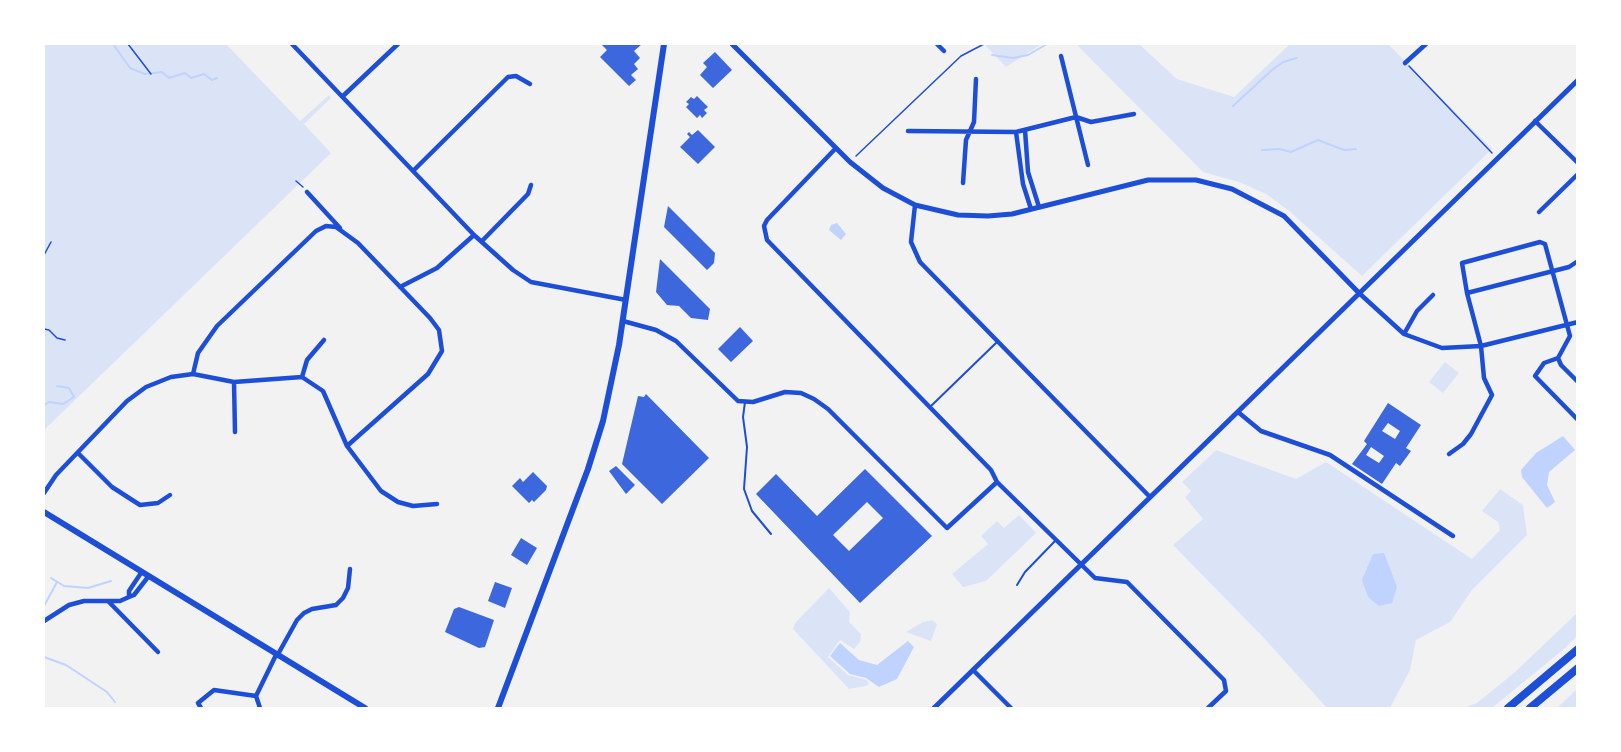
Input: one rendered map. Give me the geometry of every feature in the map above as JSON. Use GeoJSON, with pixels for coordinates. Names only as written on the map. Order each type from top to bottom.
{"type":"FeatureCollection","features":[{"type":"Feature","properties":{"kind":"highway"},"geometry":{"type":"LineString","coordinates":[[1508,708],[1578,649]]}},
{"type":"Feature","properties":{"kind":"highway"},"geometry":{"type":"LineString","coordinates":[[1530,708],[1578,668]]}},
{"type":"Feature","properties":{"kind":"main road"},"geometry":{"type":"LineString","coordinates":[[498,708],[597,443],[615,370],[664,44]]}},
{"type":"Feature","properties":{"kind":"main road"},"geometry":{"type":"LineString","coordinates":[[44,512],[365,708]]}},
{"type":"Feature","properties":{"kind":"street"},"geometry":{"type":"LineString","coordinates":[[292,44],[474,235],[513,270],[531,282],[626,300]]}},
{"type":"Feature","properties":{"kind":"street"},"geometry":{"type":"LineString","coordinates":[[343,96],[398,44]]}},
{"type":"Feature","properties":{"kind":"street"},"geometry":{"type":"LineString","coordinates":[[732,44],[836,148],[873,181],[915,205],[974,216],[1012,214],[1148,180],[1196,180],[1232,189],[1284,216],[1359,293],[1404,334],[1442,348],[1481,346],[1578,322]]}},
{"type":"Feature","properties":{"kind":"street"},"geometry":{"type":"LineString","coordinates":[[937,44],[944,51]]}},
{"type":"Feature","properties":{"kind":"street"},"geometry":{"type":"LineString","coordinates":[[1405,63],[1426,44]]}},
{"type":"Feature","properties":{"kind":"street"},"geometry":{"type":"LineString","coordinates":[[1061,56],[1088,165]]}},
{"type":"Feature","properties":{"kind":"street"},"geometry":{"type":"LineString","coordinates":[[414,170],[508,77],[516,76],[530,84]]}},
{"type":"Feature","properties":{"kind":"street"},"geometry":{"type":"LineString","coordinates":[[963,183],[966,140],[974,122],[976,80]]}},
{"type":"Feature","properties":{"kind":"street"},"geometry":{"type":"LineString","coordinates":[[934,708],[1578,80]]}},
{"type":"Feature","properties":{"kind":"street"},"geometry":{"type":"LineString","coordinates":[[908,131],[1016,132],[1076,117],[1091,122],[1134,114]]}},
{"type":"Feature","properties":{"kind":"street"},"geometry":{"type":"LineString","coordinates":[[1535,121],[1578,164]]}},
{"type":"Feature","properties":{"kind":"street"},"geometry":{"type":"LineString","coordinates":[[1025,130],[1028,172],[1039,207]]}},
{"type":"Feature","properties":{"kind":"street"},"geometry":{"type":"LineString","coordinates":[[1016,132],[1023,184],[1031,209]]}},
{"type":"Feature","properties":{"kind":"street"},"geometry":{"type":"LineString","coordinates":[[836,148],[767,220],[764,233],[771,245],[991,470],[997,482],[1081,565],[1098,580],[1127,582],[1224,680],[1226,691],[1208,708]]}},
{"type":"Feature","properties":{"kind":"street"},"geometry":{"type":"LineString","coordinates":[[1539,212],[1578,174]]}},
{"type":"Feature","properties":{"kind":"street"},"geometry":{"type":"LineString","coordinates":[[482,241],[528,194],[531,185]]}},
{"type":"Feature","properties":{"kind":"street"},"geometry":{"type":"LineString","coordinates":[[308,192],[440,330],[442,351],[428,374],[347,446]]}},
{"type":"Feature","properties":{"kind":"street"},"geometry":{"type":"LineString","coordinates":[[915,205],[910,236],[919,261],[999,340],[1150,497]]}},
{"type":"Feature","properties":{"kind":"street"},"geometry":{"type":"LineString","coordinates":[[193,374],[198,353],[207,337],[250,294],[316,231],[326,226],[342,230]]}},
{"type":"Feature","properties":{"kind":"street"},"geometry":{"type":"LineString","coordinates":[[400,287],[437,268],[474,235]]}},
{"type":"Feature","properties":{"kind":"street"},"geometry":{"type":"LineString","coordinates":[[1449,454],[1463,444],[1471,434],[1492,395],[1484,378],[1481,346],[1461,268],[1467,261],[1540,242],[1548,249],[1570,336],[1558,358],[1544,363],[1535,376],[1578,420]]}},
{"type":"Feature","properties":{"kind":"street"},"geometry":{"type":"LineString","coordinates":[[1467,293],[1569,267],[1578,261]]}},
{"type":"Feature","properties":{"kind":"street"},"geometry":{"type":"LineString","coordinates":[[1404,334],[1417,311],[1434,295]]}},
{"type":"Feature","properties":{"kind":"street"},"geometry":{"type":"LineString","coordinates":[[623,321],[667,335],[687,351],[733,398],[745,402],[785,392],[801,393],[814,399],[828,409],[947,528],[997,482]]}},
{"type":"Feature","properties":{"kind":"street"},"geometry":{"type":"LineString","coordinates":[[303,377],[307,360],[324,340]]}},
{"type":"Feature","properties":{"kind":"street"},"geometry":{"type":"LineString","coordinates":[[1558,358],[1561,365],[1578,382]]}},
{"type":"Feature","properties":{"kind":"street"},"geometry":{"type":"LineString","coordinates":[[44,493],[127,401],[146,387],[171,377],[193,374],[234,382],[303,377],[323,391],[347,446],[381,491],[398,502],[412,506],[437,504]]}},
{"type":"Feature","properties":{"kind":"street"},"geometry":{"type":"LineString","coordinates":[[234,382],[235,432]]}},
{"type":"Feature","properties":{"kind":"street"},"geometry":{"type":"LineString","coordinates":[[1238,412],[1261,431],[1330,455],[1381,492],[1453,536]]}},
{"type":"Feature","properties":{"kind":"street"},"geometry":{"type":"LineString","coordinates":[[78,453],[112,487],[140,505],[158,503],[170,495]]}},
{"type":"Feature","properties":{"kind":"street"},"geometry":{"type":"LineString","coordinates":[[260,708],[256,696],[276,655],[297,620],[312,609],[336,605],[348,588],[350,569]]}},
{"type":"Feature","properties":{"kind":"street"},"geometry":{"type":"LineString","coordinates":[[44,621],[69,605],[84,600],[109,602],[129,597],[129,591],[144,575]]}},
{"type":"Feature","properties":{"kind":"street"},"geometry":{"type":"LineString","coordinates":[[109,602],[158,652]]}},
{"type":"Feature","properties":{"kind":"street"},"geometry":{"type":"LineString","coordinates":[[973,670],[1011,708]]}},
{"type":"Feature","properties":{"kind":"street"},"geometry":{"type":"LineString","coordinates":[[201,708],[198,703],[214,690],[256,696]]}},
{"type":"Feature","properties":{"kind":"lane"},"geometry":{"type":"LineString","coordinates":[[930,407],[999,340]]}},
{"type":"Feature","properties":{"kind":"lane"},"geometry":{"type":"LineString","coordinates":[[745,402],[743,417],[747,447],[744,489],[752,510],[771,534]]}},
{"type":"Feature","properties":{"kind":"lane"},"geometry":{"type":"LineString","coordinates":[[1017,585],[1025,572],[1057,540]]}},
{"type":"Feature","properties":{"kind":"path"},"geometry":{"type":"LineString","coordinates":[[128,44],[151,73]]}},
{"type":"Feature","properties":{"kind":"path"},"geometry":{"type":"LineString","coordinates":[[856,156],[961,56],[984,44]]}},
{"type":"Feature","properties":{"kind":"path"},"geometry":{"type":"LineString","coordinates":[[1405,63],[1497,158]]}},
{"type":"Feature","properties":{"kind":"path"},"geometry":{"type":"LineString","coordinates":[[296,181],[301,186]]}},
{"type":"Feature","properties":{"kind":"path"},"geometry":{"type":"LineString","coordinates":[[44,255],[51,242]]}},
{"type":"Feature","properties":{"kind":"path"},"geometry":{"type":"LineString","coordinates":[[44,329],[49,330],[57,338],[65,340]]}},
{"type":"Feature","properties":{"kind":"shaded area"},"geometry":{"type":"Polygon","coordinates":[[[44,44],[226,44],[300,121],[329,95],[331,98],[304,124],[331,153],[44,430],[44,44]]]}},
{"type":"Feature","properties":{"kind":"shaded area"},"geometry":{"type":"Polygon","coordinates":[[[984,44],[1042,44],[1006,67],[984,44]]]}},
{"type":"Feature","properties":{"kind":"shaded area"},"geometry":{"type":"Polygon","coordinates":[[[1076,44],[1139,44],[1177,79],[1234,97],[1290,44],[1388,44],[1492,149],[1362,276],[1288,210],[1266,194],[1239,182],[1203,172],[1076,44]]]}},
{"type":"Feature","properties":{"kind":"shaded area"},"geometry":{"type":"Polygon","coordinates":[[[1445,362],[1459,373],[1443,393],[1429,382],[1445,362]]]}},
{"type":"Feature","properties":{"kind":"shaded area"},"geometry":{"type":"Polygon","coordinates":[[[1216,450],[1296,479],[1326,462],[1472,559],[1500,530],[1498,522],[1482,511],[1500,489],[1523,505],[1527,535],[1472,590],[1450,622],[1416,640],[1410,670],[1390,708],[1327,708],[1263,637],[1173,545],[1203,519],[1185,497],[1191,491],[1182,482],[1216,450]]]}},
{"type":"Feature","properties":{"kind":"shaded area"},"geometry":{"type":"Polygon","coordinates":[[[1019,515],[1036,533],[986,581],[963,587],[952,574],[988,544],[981,536],[997,521],[1004,528],[1019,515]]]}},
{"type":"Feature","properties":{"kind":"shaded area"},"geometry":{"type":"Polygon","coordinates":[[[829,588],[850,612],[849,622],[861,634],[860,642],[854,649],[840,640],[828,657],[848,675],[867,680],[869,684],[865,686],[849,689],[793,629],[795,623],[829,588]]]}},
{"type":"Feature","properties":{"kind":"shaded area"},"geometry":{"type":"Polygon","coordinates":[[[1577,613],[1577,636],[1565,648],[1492,708],[1463,708],[1477,703],[1515,672],[1577,613]]]}},
{"type":"Feature","properties":{"kind":"shaded area"},"geometry":{"type":"Polygon","coordinates":[[[932,620],[937,624],[931,641],[906,632],[923,622],[932,620]]]}},
{"type":"Feature","properties":{"kind":"shaded area"},"geometry":{"type":"Polygon","coordinates":[[[1577,689],[1577,708],[1557,708],[1577,689]]]}},
{"type":"Feature","properties":{"kind":"water"},"geometry":{"type":"Polygon","coordinates":[[[837,223],[846,234],[841,240],[829,230],[831,225],[837,223]]]}},
{"type":"Feature","properties":{"kind":"water"},"geometry":{"type":"Polygon","coordinates":[[[1563,436],[1575,450],[1549,472],[1547,485],[1555,502],[1547,508],[1522,477],[1521,470],[1536,453],[1563,436]]]}},
{"type":"Feature","properties":{"kind":"water"},"geometry":{"type":"Polygon","coordinates":[[[1384,553],[1397,587],[1392,603],[1379,606],[1368,597],[1362,580],[1373,554],[1384,553]]]}},
{"type":"Feature","properties":{"kind":"water"},"geometry":{"type":"Polygon","coordinates":[[[908,641],[914,647],[897,679],[879,687],[866,678],[850,674],[830,656],[840,643],[859,660],[877,665],[908,641]]]}},
{"type":"Feature","properties":{"kind":"building"},"geometry":{"type":"Polygon","coordinates":[[[642,44],[634,51],[640,58],[634,64],[638,69],[631,75],[636,80],[629,86],[600,57],[607,50],[602,45],[642,44]]]}},
{"type":"Feature","properties":{"kind":"building"},"geometry":{"type":"Polygon","coordinates":[[[715,52],[732,70],[713,88],[700,75],[707,67],[703,63],[715,52]]]}},
{"type":"Feature","properties":{"kind":"building"},"geometry":{"type":"Polygon","coordinates":[[[697,96],[708,107],[704,110],[707,113],[702,118],[700,115],[697,118],[686,107],[689,104],[686,102],[691,97],[694,99],[697,96]]]}},
{"type":"Feature","properties":{"kind":"building"},"geometry":{"type":"Polygon","coordinates":[[[698,130],[715,147],[698,164],[680,147],[690,137],[687,134],[689,132],[692,135],[698,130]]]}},
{"type":"Feature","properties":{"kind":"building"},"geometry":{"type":"Polygon","coordinates":[[[668,206],[715,253],[714,263],[707,270],[664,227],[668,206]]]}},
{"type":"Feature","properties":{"kind":"building"},"geometry":{"type":"Polygon","coordinates":[[[660,259],[710,309],[708,320],[691,318],[679,306],[667,305],[656,292],[660,259]]]}},
{"type":"Feature","properties":{"kind":"building"},"geometry":{"type":"Polygon","coordinates":[[[740,327],[753,341],[731,362],[718,349],[740,327]]]}},
{"type":"Feature","properties":{"kind":"building"},"geometry":{"type":"Polygon","coordinates":[[[646,394],[709,458],[662,504],[622,464],[638,396],[644,397],[646,394]]]}},
{"type":"Feature","properties":{"kind":"building"},"geometry":{"type":"Polygon","coordinates":[[[1388,403],[1421,425],[1406,448],[1411,451],[1400,466],[1396,463],[1382,484],[1352,464],[1367,444],[1364,441],[1388,403]],[[1388,423],[1382,431],[1395,439],[1400,431],[1388,423]],[[1371,447],[1366,455],[1379,463],[1384,456],[1371,447]]]}},
{"type":"Feature","properties":{"kind":"building"},"geometry":{"type":"Polygon","coordinates":[[[616,466],[635,485],[626,494],[609,471],[616,466]]]}},
{"type":"Feature","properties":{"kind":"building"},"geometry":{"type":"Polygon","coordinates":[[[865,469],[932,536],[860,603],[756,494],[776,474],[817,516],[865,469]],[[867,502],[833,535],[849,551],[883,518],[867,502]]]}},
{"type":"Feature","properties":{"kind":"building"},"geometry":{"type":"Polygon","coordinates":[[[533,472],[547,486],[534,502],[532,500],[529,503],[512,486],[520,478],[523,482],[533,472]]]}},
{"type":"Feature","properties":{"kind":"building"},"geometry":{"type":"Polygon","coordinates":[[[521,538],[537,548],[527,565],[511,555],[521,538]]]}},
{"type":"Feature","properties":{"kind":"building"},"geometry":{"type":"Polygon","coordinates":[[[495,582],[512,588],[505,608],[488,601],[495,582]]]}},
{"type":"Feature","properties":{"kind":"building"},"geometry":{"type":"Polygon","coordinates":[[[459,607],[494,620],[485,647],[479,648],[445,632],[454,609],[459,607]]]}},
{"type":"Feature","properties":{"kind":"waterway"},"geometry":{"type":"LineString","coordinates":[[113,44],[130,68],[145,74],[162,72],[169,78],[185,73],[191,78],[204,74],[212,80],[217,78]]}},
{"type":"Feature","properties":{"kind":"waterway"},"geometry":{"type":"LineString","coordinates":[[992,55],[1013,58],[1028,55],[1047,44]]}},
{"type":"Feature","properties":{"kind":"waterway"},"geometry":{"type":"LineString","coordinates":[[1233,106],[1272,70],[1283,62],[1297,58]]}},
{"type":"Feature","properties":{"kind":"waterway"},"geometry":{"type":"LineString","coordinates":[[1262,150],[1279,149],[1291,152],[1318,140],[1344,150],[1356,149]]}},
{"type":"Feature","properties":{"kind":"waterway"},"geometry":{"type":"LineString","coordinates":[[44,405],[49,402],[63,404],[74,397],[69,388],[57,386]]}},
{"type":"Feature","properties":{"kind":"waterway"},"geometry":{"type":"LineString","coordinates":[[51,578],[64,586],[88,588],[111,581]]}},
{"type":"Feature","properties":{"kind":"waterway"},"geometry":{"type":"LineString","coordinates":[[44,606],[57,582]]}},
{"type":"Feature","properties":{"kind":"waterway"},"geometry":{"type":"LineString","coordinates":[[44,657],[66,665],[107,692],[115,702]]}}]}
